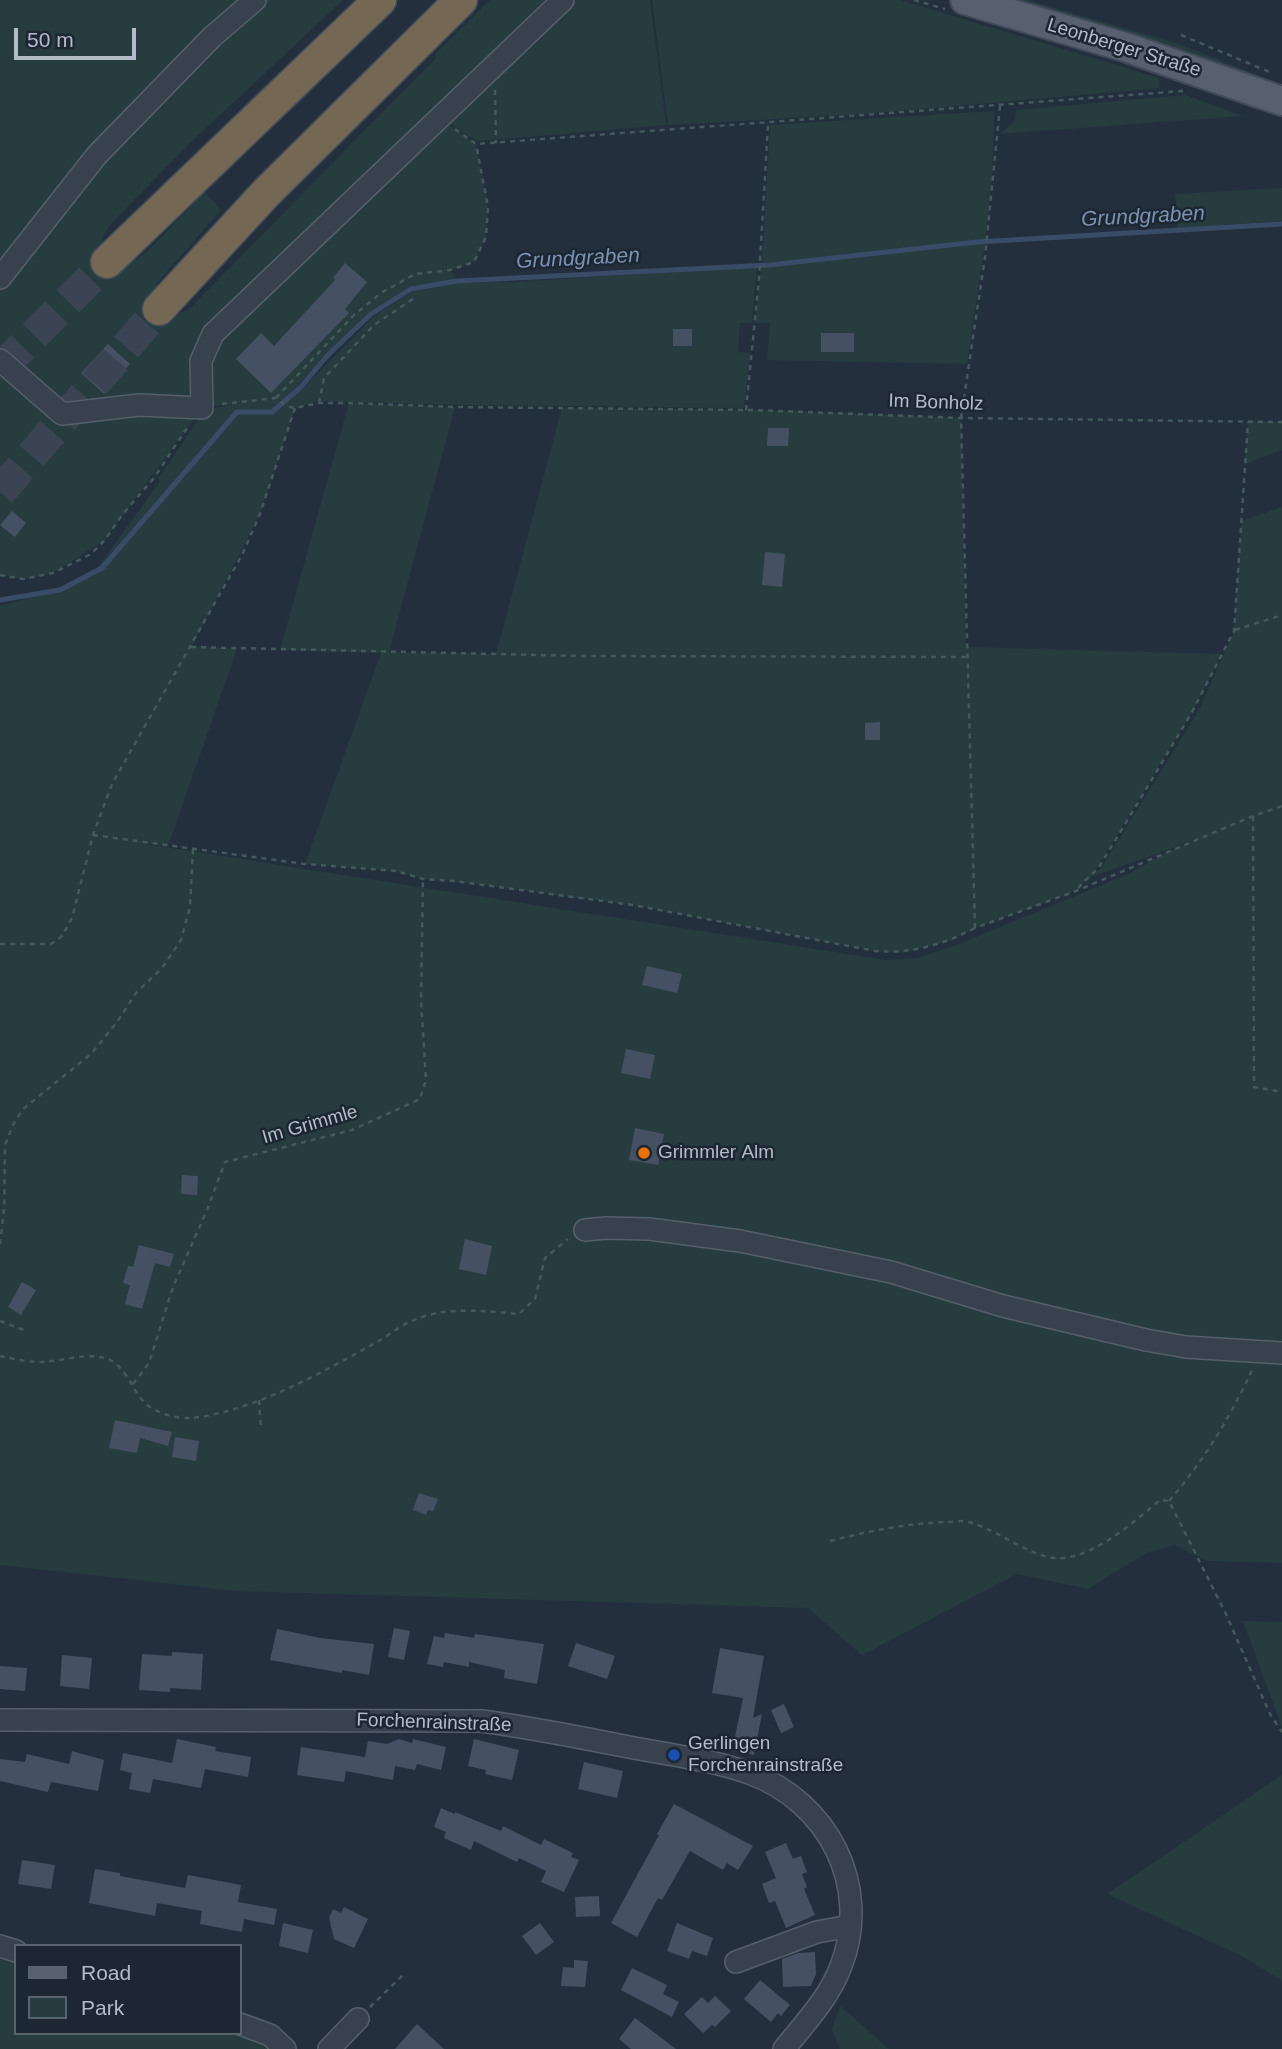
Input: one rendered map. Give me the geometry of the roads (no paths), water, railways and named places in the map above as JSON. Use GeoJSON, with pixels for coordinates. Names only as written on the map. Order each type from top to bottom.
{"type":"FeatureCollection","features":[{"type":"Feature","properties":{"kind":"highway"},"geometry":{"type":"LineString","coordinates":[[107,262],[380,0]]}},
{"type":"Feature","properties":{"kind":"highway"},"geometry":{"type":"LineString","coordinates":[[159,309],[266,193],[461,0]]}},
{"type":"Feature","properties":{"kind":"main road","name":"Leonberger Straße"},"geometry":{"type":"LineString","coordinates":[[965,0],[1140,51],[1282,101]]}},
{"type":"Feature","properties":{"kind":"street"},"geometry":{"type":"LineString","coordinates":[[0,278],[97,155],[212,37],[255,0]]}},
{"type":"Feature","properties":{"kind":"street"},"geometry":{"type":"LineString","coordinates":[[0,360],[62,414],[139,405],[202,408],[201,361],[213,334],[563,0]]}},
{"type":"Feature","properties":{"kind":"street"},"geometry":{"type":"LineString","coordinates":[[585,1230],[649,1229],[740,1241],[891,1272],[1003,1306],[1146,1340],[1186,1347],[1282,1353]]}},
{"type":"Feature","properties":{"kind":"street","name":"Forchenrainstraße"},"geometry":{"type":"LineString","coordinates":[[0,1720],[482,1721],[713,1762],[750,1773],[794,1798],[819,1822],[838,1850],[849,1883],[852,1905],[842,1964],[835,1980],[810,2018],[784,2049]]}},
{"type":"Feature","properties":{"kind":"street"},"geometry":{"type":"LineString","coordinates":[[736,1962],[817,1932],[850,1926]]}},
{"type":"Feature","properties":{"kind":"street"},"geometry":{"type":"LineString","coordinates":[[329,2049],[358,2019]]}},
{"type":"Feature","properties":{"kind":"street"},"geometry":{"type":"LineString","coordinates":[[242,2025],[270,2035],[285,2048]]}},
{"type":"Feature","properties":{"kind":"waterway","name":"Grundgraben"},"geometry":{"type":"LineString","coordinates":[[0,600],[60,590],[102,568],[237,412],[272,412],[300,388],[328,355],[371,314],[411,289],[457,281],[769,265],[977,242],[1282,224]]}},
{"type":"Feature","properties":{"kind":"tunnel"},"geometry":{"type":"LineString","coordinates":[[0,369],[107,262]]}},
{"type":"Feature","properties":{"kind":"tunnel"},"geometry":{"type":"LineString","coordinates":[[0,492],[159,309]]}},
{"type":"Feature","properties":{"kind":"place","name":"Grimmler Alm"},"geometry":{"type":"Point","coordinates":[644,1153]}},
{"type":"Feature","properties":{"kind":"place","name":"Gerlingen Forchenrainstraße"},"geometry":{"type":"Point","coordinates":[674,1755]}}]}
